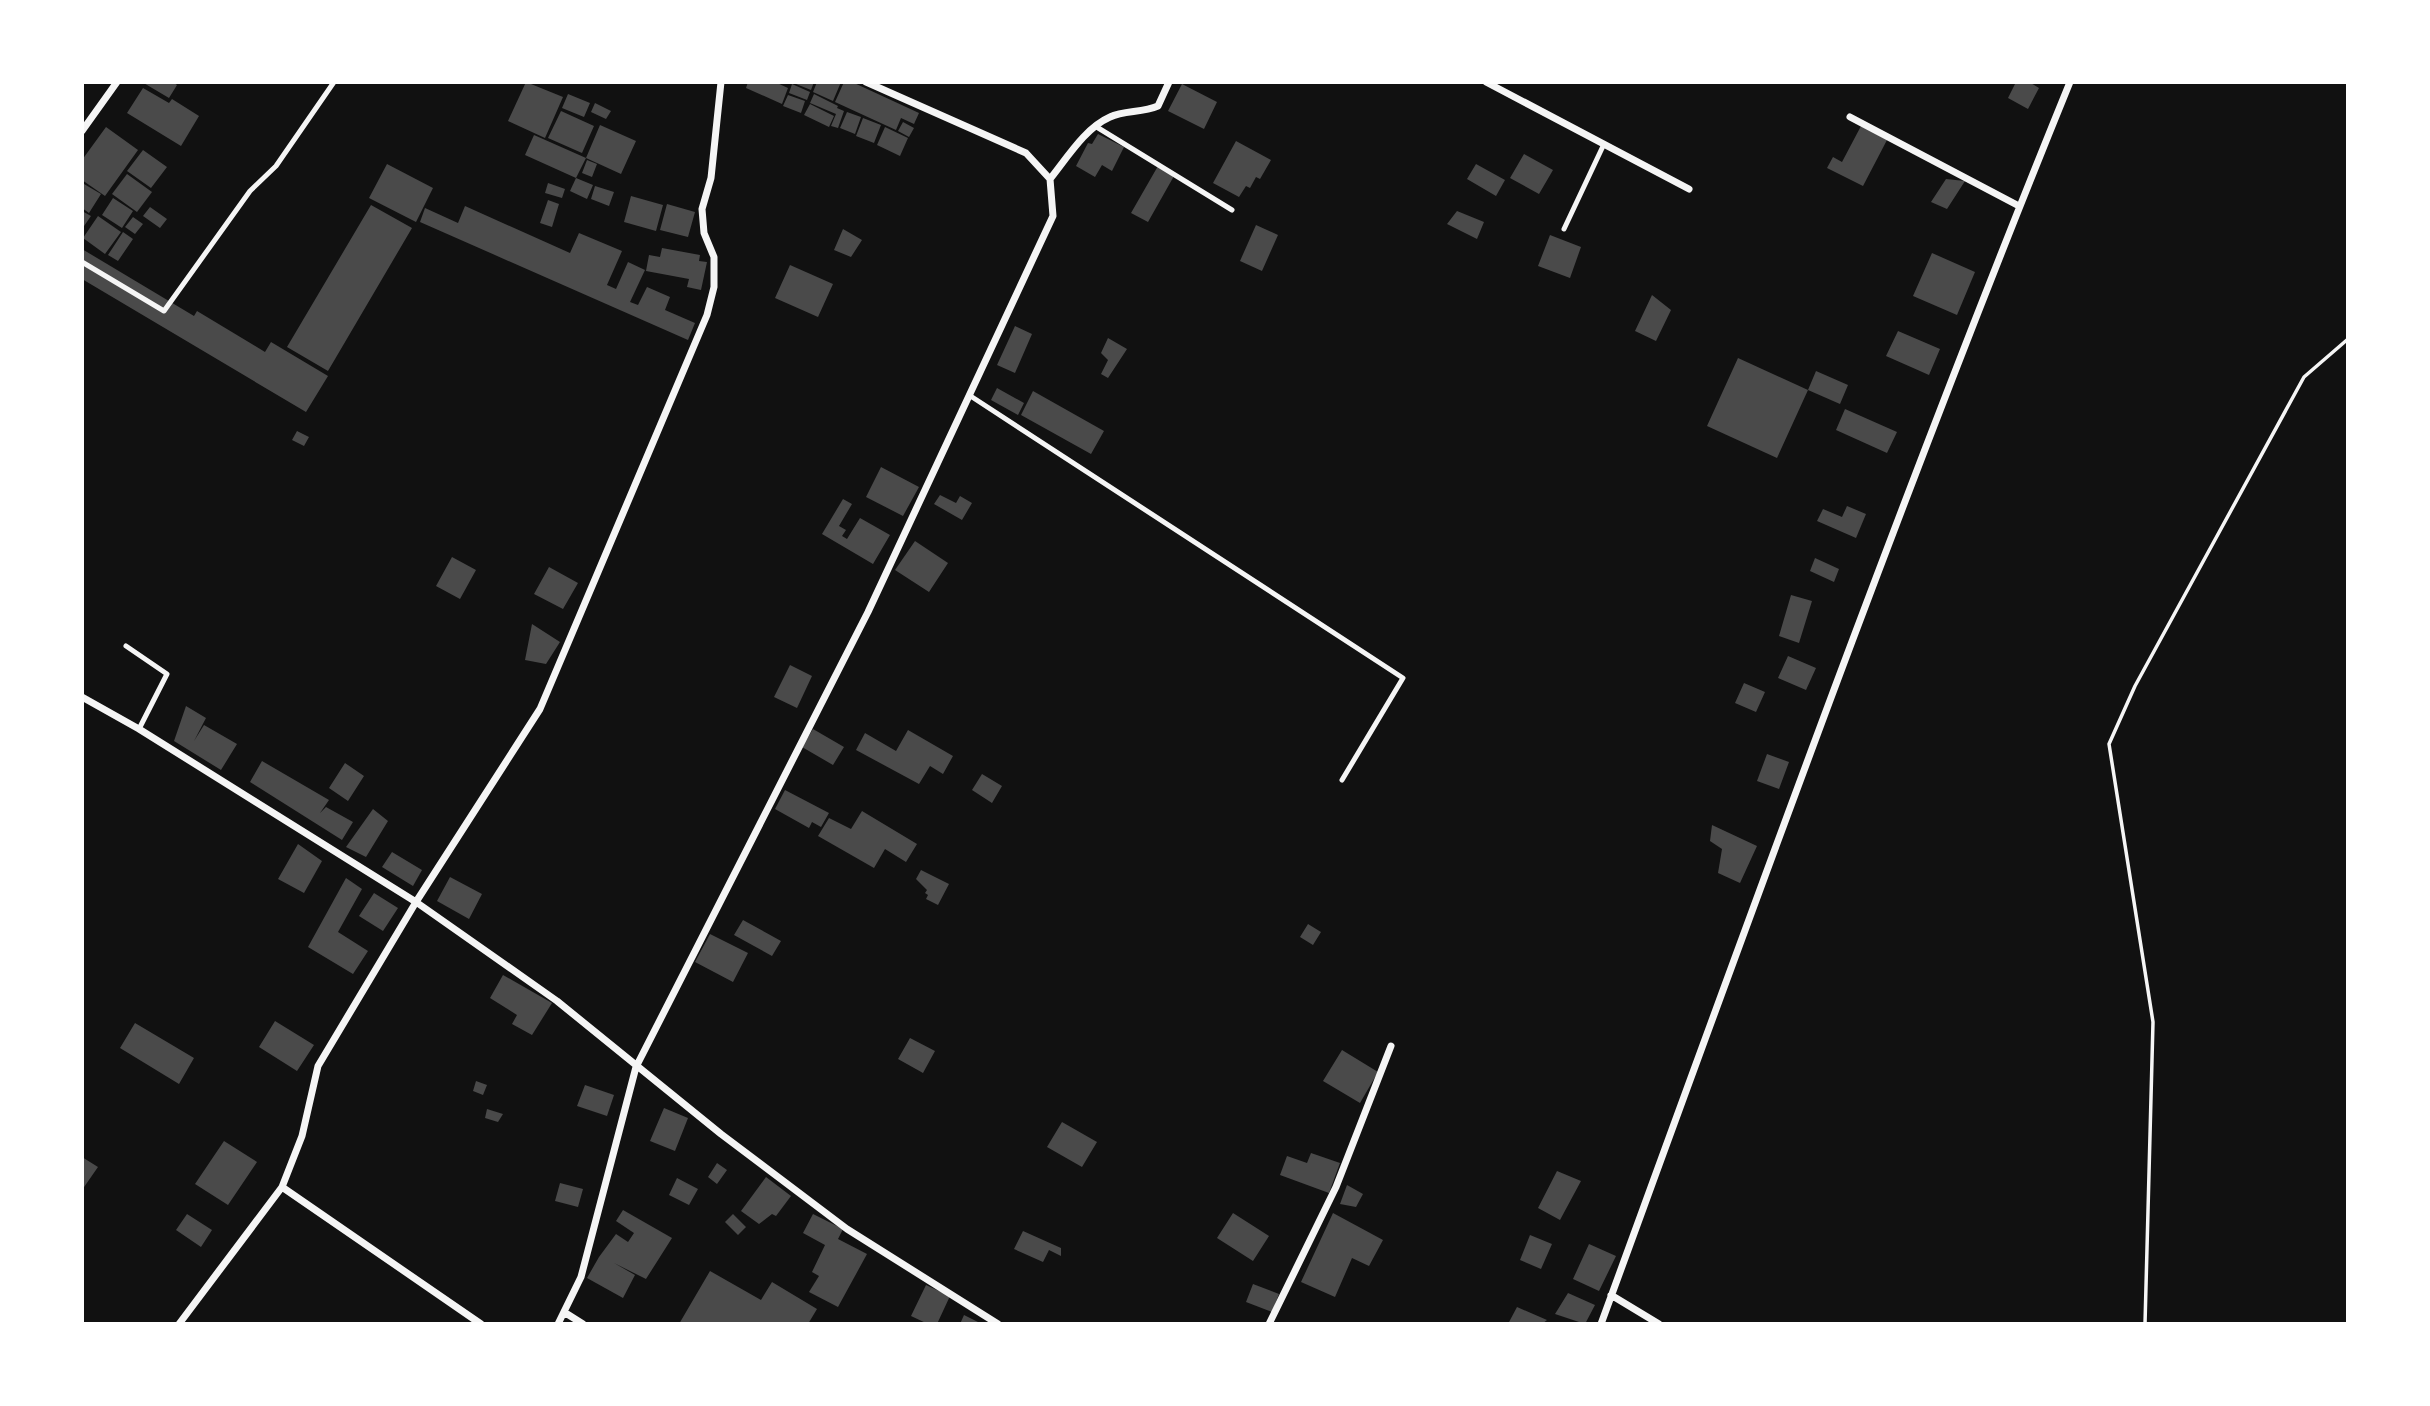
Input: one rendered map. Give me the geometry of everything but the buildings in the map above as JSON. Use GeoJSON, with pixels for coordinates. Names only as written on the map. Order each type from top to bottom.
{"type":"FeatureCollection","features":[{"type":"Feature","properties":{"kind":"street"},"geometry":{"type":"LineString","coordinates":[[82,131],[117,82]]}},
{"type":"Feature","properties":{"kind":"street"},"geometry":{"type":"LineString","coordinates":[[179,1324],[282,1187],[302,1136],[318,1066],[416,902],[540,709],[707,315],[714,287],[714,257],[704,233],[702,209],[711,178],[721,82]]}},
{"type":"Feature","properties":{"kind":"street"},"geometry":{"type":"LineString","coordinates":[[558,1324],[581,1277],[636,1067],[868,612],[1053,216],[1050,178],[1026,153],[866,82]]}},
{"type":"Feature","properties":{"kind":"street"},"geometry":{"type":"LineString","coordinates":[[1050,178],[1095,126],[1112,116],[1145,112],[1158,106],[1169,82]]}},
{"type":"Feature","properties":{"kind":"street"},"geometry":{"type":"LineString","coordinates":[[1486,82],[1689,189]]}},
{"type":"Feature","properties":{"kind":"street"},"geometry":{"type":"LineString","coordinates":[[1601,1324],[1842,670],[2070,82]]}},
{"type":"Feature","properties":{"kind":"street"},"geometry":{"type":"LineString","coordinates":[[1850,117],[2020,206]]}},
{"type":"Feature","properties":{"kind":"street"},"geometry":{"type":"LineString","coordinates":[[82,697],[139,729],[416,902],[557,1001],[636,1067],[847,1229],[998,1324]]}},
{"type":"Feature","properties":{"kind":"street"},"geometry":{"type":"LineString","coordinates":[[1269,1324],[1336,1187],[1391,1046]]}},
{"type":"Feature","properties":{"kind":"street"},"geometry":{"type":"LineString","coordinates":[[282,1187],[481,1324]]}},
{"type":"Feature","properties":{"kind":"street"},"geometry":{"type":"LineString","coordinates":[[1611,1294],[1659,1324]]}},
{"type":"Feature","properties":{"kind":"street"},"geometry":{"type":"LineString","coordinates":[[564,1312],[583,1324]]}},
{"type":"Feature","properties":{"kind":"lane"},"geometry":{"type":"LineString","coordinates":[[82,262],[164,311],[250,191],[275,166],[334,82]]}},
{"type":"Feature","properties":{"kind":"lane"},"geometry":{"type":"LineString","coordinates":[[1095,126],[1232,210]]}},
{"type":"Feature","properties":{"kind":"lane"},"geometry":{"type":"LineString","coordinates":[[1564,229],[1604,144]]}},
{"type":"Feature","properties":{"kind":"lane"},"geometry":{"type":"LineString","coordinates":[[969,395],[1403,678],[1342,780]]}},
{"type":"Feature","properties":{"kind":"lane"},"geometry":{"type":"LineString","coordinates":[[125,646],[167,674],[139,729]]}},
{"type":"Feature","properties":{"kind":"path"},"geometry":{"type":"LineString","coordinates":[[2146,1324],[2153,1021],[2109,744],[2135,686],[2304,377],[2348,339]]}}]}
